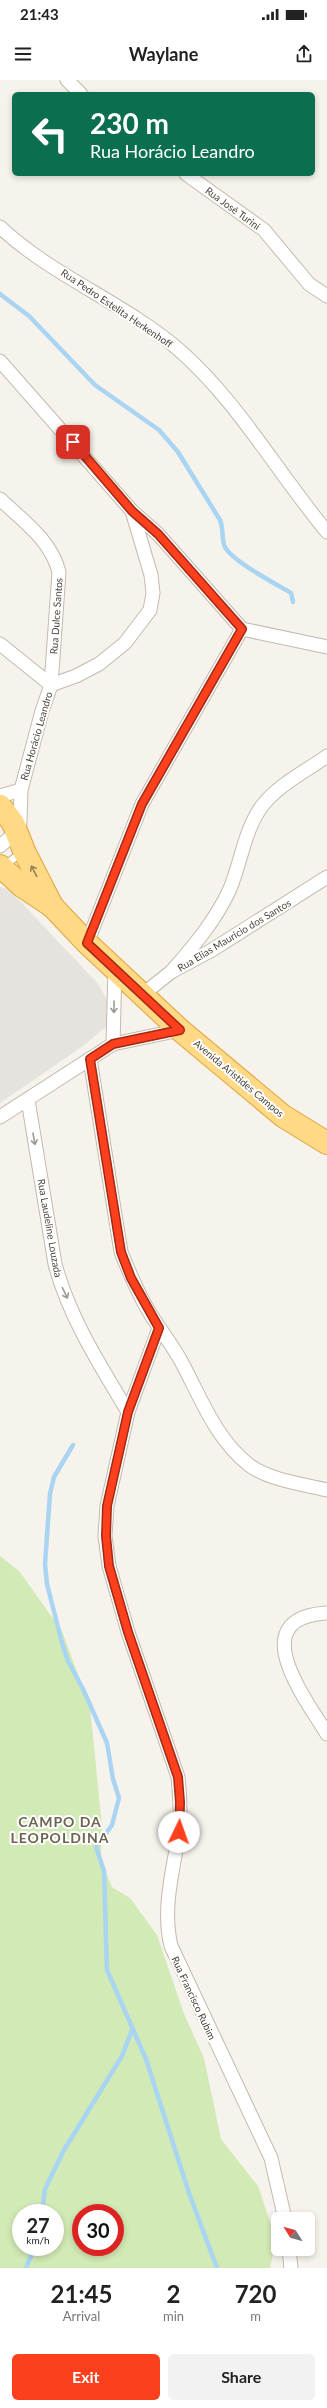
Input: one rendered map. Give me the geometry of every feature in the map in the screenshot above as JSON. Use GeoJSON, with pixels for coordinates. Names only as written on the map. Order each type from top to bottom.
{"type":"FeatureCollection","features":[{"type":"Feature","properties":{"kind":"highway","name":"Avenida Aristides Campos"},"geometry":{"type":"LineString","coordinates":[[0,806],[13,823],[20,842],[52,906]]}},
{"type":"Feature","properties":{"kind":"highway","name":"Avenida Aristides Campos"},"geometry":{"type":"LineString","coordinates":[[0,862],[22,886],[52,906],[87,943],[180,1030],[283,1116],[327,1143]]}},
{"type":"Feature","properties":{"kind":"street"},"geometry":{"type":"LineString","coordinates":[[67,80],[80,92]]}},
{"type":"Feature","properties":{"kind":"street","name":"Rua José Turini"},"geometry":{"type":"LineString","coordinates":[[189,176],[264,230],[309,284],[327,296]]}},
{"type":"Feature","properties":{"kind":"street","name":"Rua Pedro Estelita Herkenhoff"},"geometry":{"type":"LineString","coordinates":[[0,227],[32,252],[177,348],[203,373],[232,406],[269,458],[327,532]]}},
{"type":"Feature","properties":{"kind":"street","name":"Rua Horácio Leandro"},"geometry":{"type":"LineString","coordinates":[[0,361],[132,511],[151,575],[153,593],[150,610],[125,643],[99,664],[76,676],[51,685],[42,711],[21,790],[20,842]]}},
{"type":"Feature","properties":{"kind":"street","name":"Rua Dulce Santos"},"geometry":{"type":"LineString","coordinates":[[0,499],[46,544],[55,557],[59,572],[51,685]]}},
{"type":"Feature","properties":{"kind":"street"},"geometry":{"type":"LineString","coordinates":[[132,511],[158,534],[242,629],[327,647]]}},
{"type":"Feature","properties":{"kind":"street"},"geometry":{"type":"LineString","coordinates":[[87,943],[142,804],[242,629]]}},
{"type":"Feature","properties":{"kind":"street"},"geometry":{"type":"LineString","coordinates":[[0,644],[51,685]]}},
{"type":"Feature","properties":{"kind":"street"},"geometry":{"type":"LineString","coordinates":[[171,972],[196,943],[225,897],[253,822],[262,807],[273,794],[327,756]]}},
{"type":"Feature","properties":{"kind":"street"},"geometry":{"type":"LineString","coordinates":[[0,796],[21,790]]}},
{"type":"Feature","properties":{"kind":"street"},"geometry":{"type":"LineString","coordinates":[[0,862],[20,842]]}},
{"type":"Feature","properties":{"kind":"street","name":"Rua Elias Maurício dos Santos"},"geometry":{"type":"LineString","coordinates":[[142,995],[171,972],[212,950],[327,877]]}},
{"type":"Feature","properties":{"kind":"street"},"geometry":{"type":"LineString","coordinates":[[113,1044],[115,969]]}},
{"type":"Feature","properties":{"kind":"street"},"geometry":{"type":"LineString","coordinates":[[0,1117],[113,1044],[180,1030]]}},
{"type":"Feature","properties":{"kind":"street"},"geometry":{"type":"LineString","coordinates":[[90,1059],[121,1252],[131,1278],[159,1328],[180,1360],[207,1415],[229,1446],[250,1466],[274,1476],[327,1490]]}},
{"type":"Feature","properties":{"kind":"street","name":"Rua Laudeline Louzada"},"geometry":{"type":"LineString","coordinates":[[28,1100],[56,1264],[62,1287],[99,1363],[128,1412]]}},
{"type":"Feature","properties":{"kind":"street","name":"Rua Francisco Rubim"},"geometry":{"type":"LineString","coordinates":[[159,1328],[128,1412],[107,1506],[106,1536],[109,1566],[128,1632],[178,1777],[180,1802],[179,1832],[167,1904],[167,1931],[177,1963],[271,2158],[283,2212]]}},
{"type":"Feature","properties":{"kind":"street"},"geometry":{"type":"LineString","coordinates":[[327,1614],[302,1619],[290,1626],[283,1638],[285,1653],[295,1681],[327,1734]]}},
{"type":"Feature","properties":{"kind":"street"},"geometry":{"type":"LineString","coordinates":[[290,2256],[291,2268]]}},
{"type":"Feature","properties":{"kind":"lane"},"geometry":{"type":"LineString","coordinates":[[0,862],[20,842]]}},
{"type":"Feature","properties":{"kind":"shaded area"},"geometry":{"type":"Polygon","coordinates":[[[0,887],[7,889],[19,900],[98,984],[111,1007],[108,1025],[83,1046],[0,1103],[0,887]]]}},
{"type":"Feature","properties":{"kind":"green space"},"geometry":{"type":"Polygon","coordinates":[[[0,1556],[19,1571],[62,1631],[90,1707],[102,1826],[101,1860],[112,1887],[130,1898],[157,1935],[184,2014],[204,2058],[221,2139],[258,2186],[271,2225],[271,2256],[273,2256],[270,2268],[0,2268],[0,1556]]]}},
{"type":"Feature","properties":{"kind":"waterway"},"geometry":{"type":"LineString","coordinates":[[0,294],[29,316],[95,385],[159,430],[178,452],[220,520],[224,544],[229,553],[255,572],[291,593],[293,602]]}},
{"type":"Feature","properties":{"kind":"waterway"},"geometry":{"type":"LineString","coordinates":[[73,1445],[54,1477],[50,1494],[45,1564],[47,1584],[62,1643],[68,1661],[83,1689],[107,1743],[113,1779],[119,1798],[112,1825],[96,1847],[104,1871],[107,1970],[146,2059],[189,2193],[217,2268]]}},
{"type":"Feature","properties":{"kind":"waterway"},"geometry":{"type":"LineString","coordinates":[[43,2204],[45,2189],[64,2150],[122,2056],[132,2030]]}},
{"type":"Feature","properties":{"kind":"waterway"},"geometry":{"type":"LineString","coordinates":[[26,2268],[31,2256]]}},
{"type":"Feature","properties":{"kind":"district","name":"CAMPO DA LEOPOLDINA"},"geometry":{"type":"Point","coordinates":[60,1830]}},
{"type":"Feature","properties":{"kind":"route"},"geometry":{"type":"LineString","coordinates":[[73,442],[132,511],[158,534],[242,629],[161,768],[142,804],[124,846],[87,943],[180,1030],[113,1044],[90,1059],[121,1252],[131,1278],[159,1328],[128,1412],[107,1506],[106,1536],[109,1566],[128,1632],[178,1777],[180,1802],[179,1832]]}}]}
